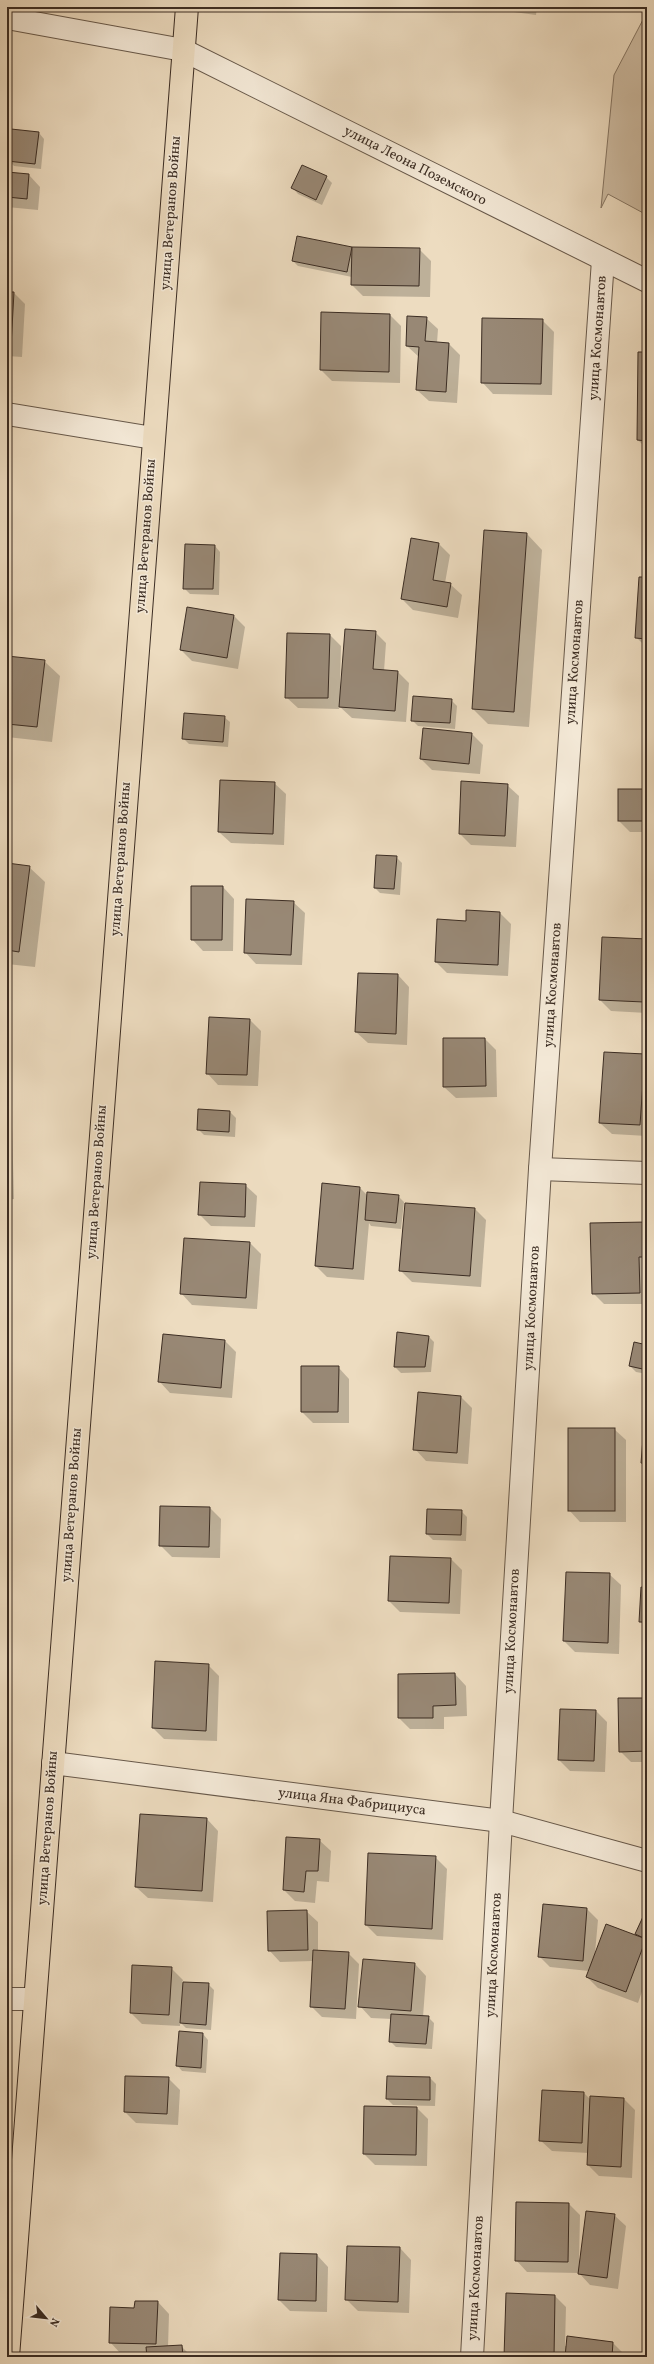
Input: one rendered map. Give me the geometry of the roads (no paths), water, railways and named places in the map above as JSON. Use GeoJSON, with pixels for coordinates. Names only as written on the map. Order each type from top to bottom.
{"type":"FeatureCollection","features":[{"type":"Feature","properties":{"kind":"highway","name":"улица Ветеранов Войны"},"geometry":{"type":"LineString","coordinates":[[8,2357],[34,1999],[187,7]]}},
{"type":"Feature","properties":{"kind":"street","name":"улица Леона Поземского"},"geometry":{"type":"LineString","coordinates":[[7,18],[183,50],[647,281]]}},
{"type":"Feature","properties":{"kind":"street","name":"улица Космонавтов"},"geometry":{"type":"LineString","coordinates":[[472,2357],[501,1821],[540,1169],[603,260]]}},
{"type":"Feature","properties":{"kind":"street"},"geometry":{"type":"LineString","coordinates":[[7,414],[154,438]]}},
{"type":"Feature","properties":{"kind":"street"},"geometry":{"type":"LineString","coordinates":[[540,1169],[647,1173]]}},
{"type":"Feature","properties":{"kind":"street","name":"улица Яна Фабрициуса"},"geometry":{"type":"LineString","coordinates":[[53,1763],[501,1821],[647,1861]]}},
{"type":"Feature","properties":{"kind":"street"},"geometry":{"type":"LineString","coordinates":[[7,1999],[34,1999]]}}]}
